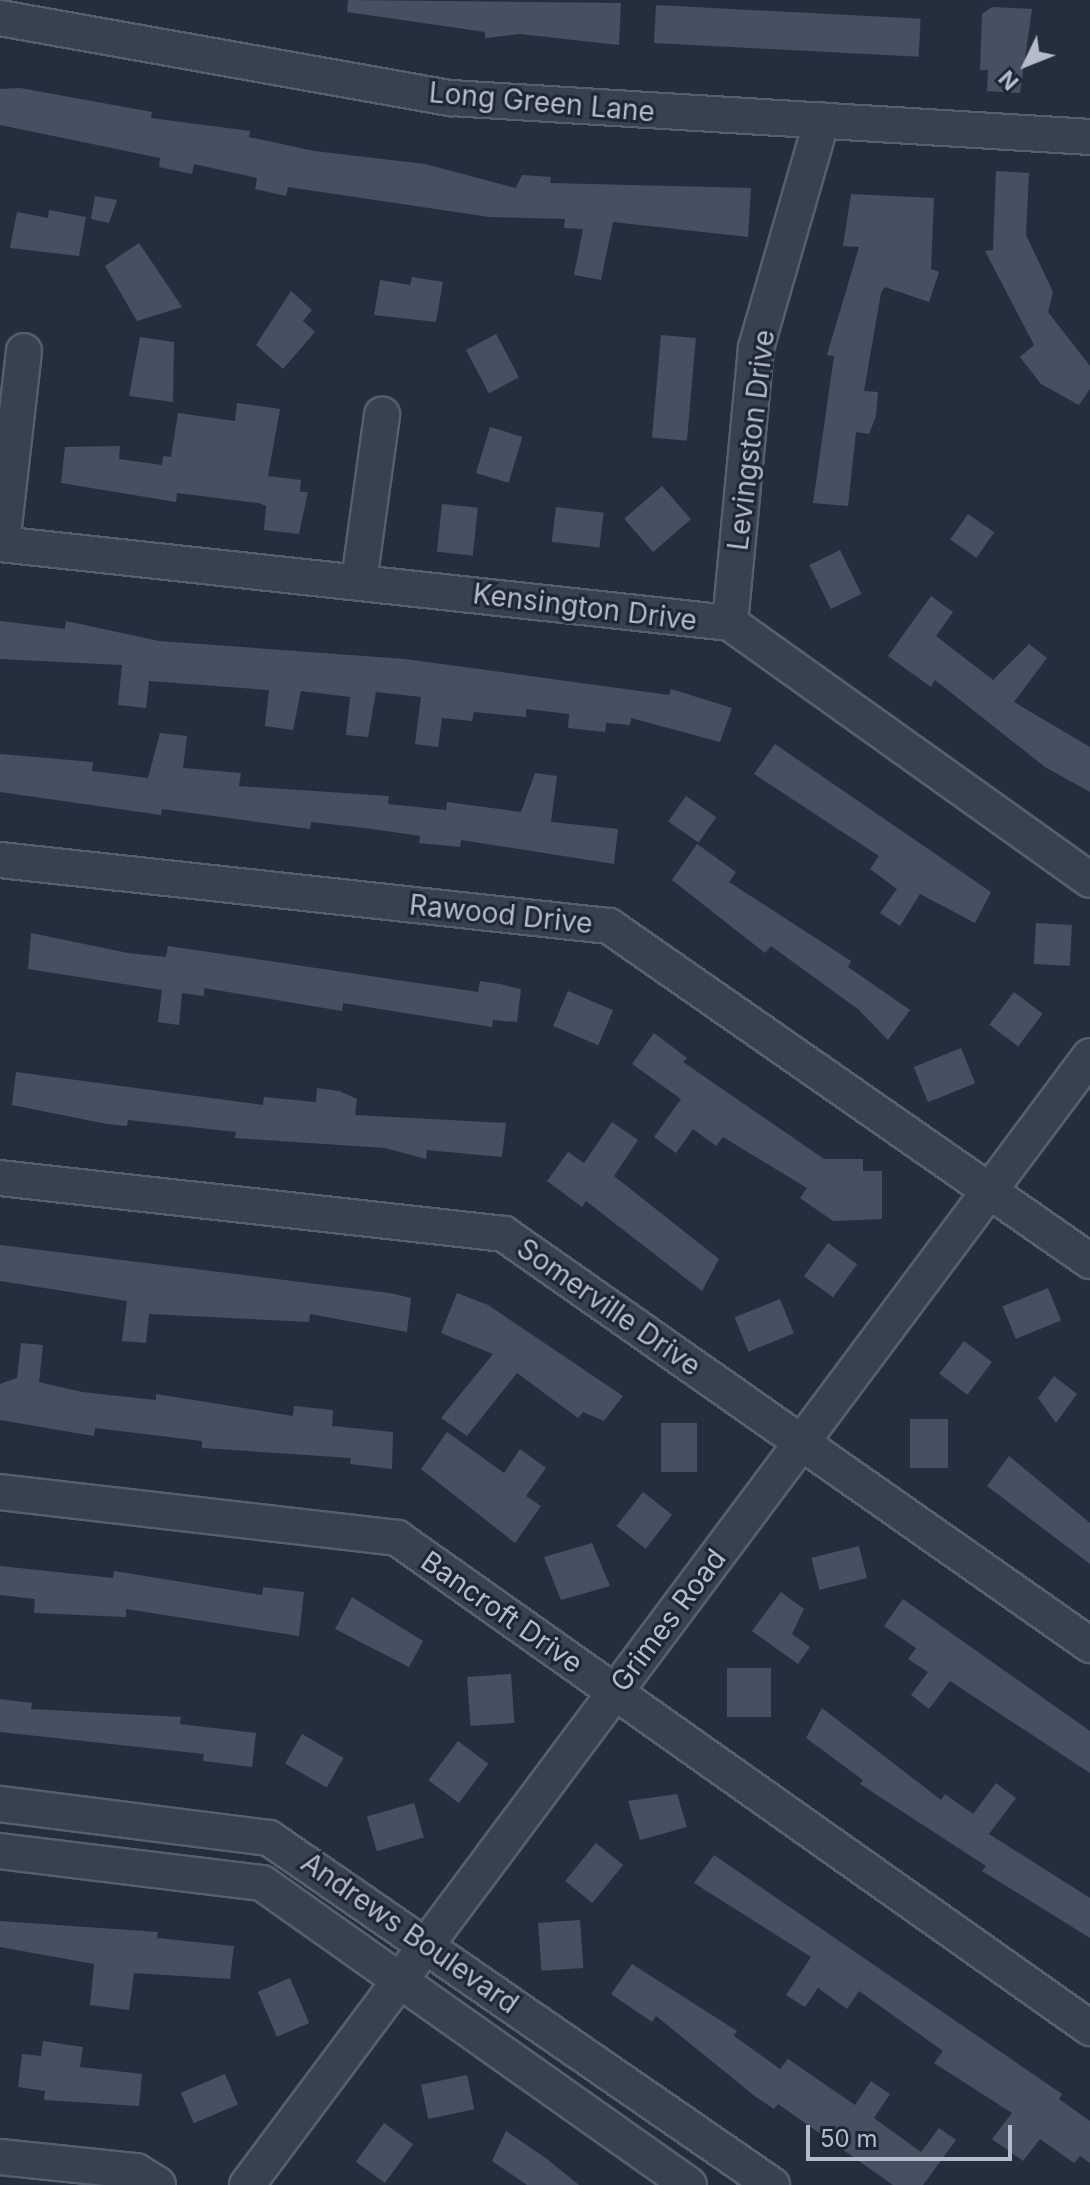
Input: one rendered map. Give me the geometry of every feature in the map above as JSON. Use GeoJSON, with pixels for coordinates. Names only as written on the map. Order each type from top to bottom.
{"type":"FeatureCollection","features":[{"type":"Feature","properties":{"kind":"street","name":"Long Green Lane"},"geometry":{"type":"LineString","coordinates":[[0,18],[451,98],[1090,137]]}},
{"type":"Feature","properties":{"kind":"street","name":"Levingston Drive"},"geometry":{"type":"LineString","coordinates":[[730,623],[756,348],[822,120]]}},
{"type":"Feature","properties":{"kind":"street"},"geometry":{"type":"LineString","coordinates":[[1,544],[24,351]]}},
{"type":"Feature","properties":{"kind":"street"},"geometry":{"type":"LineString","coordinates":[[359,581],[382,415]]}},
{"type":"Feature","properties":{"kind":"street","name":"Kensington Drive"},"geometry":{"type":"LineString","coordinates":[[1,544],[730,623],[1090,880]]}},
{"type":"Feature","properties":{"kind":"street","name":"Rawood Drive"},"geometry":{"type":"LineString","coordinates":[[0,860],[609,926],[1090,1261]]}},
{"type":"Feature","properties":{"kind":"street","name":"Grimes Road"},"geometry":{"type":"LineString","coordinates":[[247,2185],[429,1946],[615,1690],[1090,1056]]}},
{"type":"Feature","properties":{"kind":"street","name":"Somerville Drive"},"geometry":{"type":"LineString","coordinates":[[0,1178],[504,1234],[1090,1645]]}},
{"type":"Feature","properties":{"kind":"street","name":"Bancroft Drive"},"geometry":{"type":"LineString","coordinates":[[0,1492],[397,1538],[1090,2028]]}},
{"type":"Feature","properties":{"kind":"street","name":"Andrews Boulevard"},"geometry":{"type":"LineString","coordinates":[[0,1804],[269,1838],[772,2185]]}},
{"type":"Feature","properties":{"kind":"street","name":"Andrews Boulevard"},"geometry":{"type":"LineString","coordinates":[[0,1851],[262,1883],[689,2185]]}},
{"type":"Feature","properties":{"kind":"street"},"geometry":{"type":"LineString","coordinates":[[0,2157],[136,2171],[158,2185]]}},
{"type":"Feature","properties":{"kind":"building"},"geometry":{"type":"Polygon","coordinates":[[[348,0],[621,3],[619,45],[520,34],[485,38],[485,32],[347,12],[348,0]]]}},
{"type":"Feature","properties":{"kind":"building"},"geometry":{"type":"Polygon","coordinates":[[[656,5],[921,19],[919,57],[654,43],[656,5]]]}},
{"type":"Feature","properties":{"kind":"building"},"geometry":{"type":"Polygon","coordinates":[[[992,7],[1032,9],[1020,93],[987,91],[988,70],[980,70],[982,14],[992,7]]]}},
{"type":"Feature","properties":{"kind":"building"},"geometry":{"type":"Polygon","coordinates":[[[20,88],[152,112],[151,118],[250,131],[249,137],[314,151],[425,164],[516,188],[522,175],[551,177],[550,183],[751,188],[748,237],[613,222],[601,280],[574,275],[583,229],[564,228],[565,219],[489,217],[288,187],[286,196],[255,189],[257,178],[194,164],[192,174],[159,167],[160,158],[0,125],[0,89],[20,88]]]}},
{"type":"Feature","properties":{"kind":"building"},"geometry":{"type":"Polygon","coordinates":[[[996,171],[1029,173],[1026,235],[1053,292],[1048,312],[1090,366],[1090,389],[1079,405],[1041,384],[1020,357],[1034,345],[985,251],[993,250],[996,171]]]}},
{"type":"Feature","properties":{"kind":"building"},"geometry":{"type":"Polygon","coordinates":[[[851,194],[934,198],[931,269],[939,272],[929,302],[885,287],[881,293],[864,391],[878,392],[876,416],[869,434],[856,432],[848,506],[813,503],[834,356],[827,355],[859,247],[843,246],[851,194]]]}},
{"type":"Feature","properties":{"kind":"building"},"geometry":{"type":"Polygon","coordinates":[[[95,196],[117,200],[109,223],[91,219],[95,196]]]}},
{"type":"Feature","properties":{"kind":"building"},"geometry":{"type":"Polygon","coordinates":[[[49,210],[86,217],[79,256],[10,248],[17,212],[48,218],[49,210]]]}},
{"type":"Feature","properties":{"kind":"building"},"geometry":{"type":"Polygon","coordinates":[[[139,243],[182,307],[137,321],[105,266],[139,243]]]}},
{"type":"Feature","properties":{"kind":"building"},"geometry":{"type":"Polygon","coordinates":[[[412,277],[443,282],[436,322],[374,315],[380,280],[410,285],[412,277]]]}},
{"type":"Feature","properties":{"kind":"building"},"geometry":{"type":"Polygon","coordinates":[[[291,291],[312,310],[303,321],[315,332],[283,369],[256,345],[291,291]]]}},
{"type":"Feature","properties":{"kind":"building"},"geometry":{"type":"Polygon","coordinates":[[[496,334],[519,377],[489,393],[466,350],[496,334]]]}},
{"type":"Feature","properties":{"kind":"building"},"geometry":{"type":"Polygon","coordinates":[[[661,335],[696,338],[687,441],[652,438],[661,335]]]}},
{"type":"Feature","properties":{"kind":"building"},"geometry":{"type":"Polygon","coordinates":[[[140,337],[174,342],[173,402],[129,396],[140,337]]]}},
{"type":"Feature","properties":{"kind":"building"},"geometry":{"type":"Polygon","coordinates":[[[237,403],[280,409],[268,476],[301,480],[300,492],[308,492],[299,534],[264,530],[266,506],[259,503],[177,493],[176,502],[61,483],[65,447],[120,446],[119,459],[162,465],[163,456],[171,457],[178,413],[235,421],[237,403]]]}},
{"type":"Feature","properties":{"kind":"building"},"geometry":{"type":"Polygon","coordinates":[[[490,427],[523,437],[508,483],[476,473],[490,427]]]}},
{"type":"Feature","properties":{"kind":"building"},"geometry":{"type":"Polygon","coordinates":[[[662,486],[691,519],[653,552],[624,519],[662,486]]]}},
{"type":"Feature","properties":{"kind":"building"},"geometry":{"type":"Polygon","coordinates":[[[442,504],[478,508],[473,556],[437,552],[442,504]]]}},
{"type":"Feature","properties":{"kind":"building"},"geometry":{"type":"Polygon","coordinates":[[[556,507],[604,513],[599,548],[552,542],[556,507]]]}},
{"type":"Feature","properties":{"kind":"building"},"geometry":{"type":"Polygon","coordinates":[[[968,514],[994,532],[976,558],[950,539],[968,514]]]}},
{"type":"Feature","properties":{"kind":"building"},"geometry":{"type":"Polygon","coordinates":[[[840,550],[861,594],[831,609],[809,565],[840,550]]]}},
{"type":"Feature","properties":{"kind":"building"},"geometry":{"type":"Polygon","coordinates":[[[931,596],[953,612],[936,636],[993,680],[1029,644],[1047,658],[1014,702],[1090,747],[1090,792],[1045,767],[935,680],[931,687],[888,656],[931,596]]]}},
{"type":"Feature","properties":{"kind":"building"},"geometry":{"type":"Polygon","coordinates":[[[0,621],[65,629],[66,621],[159,641],[405,659],[669,695],[671,689],[732,708],[720,742],[631,718],[630,725],[606,723],[605,732],[568,728],[569,714],[526,709],[526,717],[474,712],[472,721],[442,718],[438,747],[415,744],[421,697],[376,692],[368,737],[346,735],[350,697],[301,691],[293,730],[265,726],[269,690],[149,681],[146,708],[118,705],[122,665],[0,659],[0,621]]]}},
{"type":"Feature","properties":{"kind":"building"},"geometry":{"type":"Polygon","coordinates":[[[160,733],[187,736],[183,768],[241,773],[239,786],[389,796],[388,804],[446,810],[447,802],[521,812],[535,773],[557,776],[551,822],[618,829],[614,864],[461,840],[460,847],[419,843],[420,836],[365,828],[311,822],[310,829],[162,809],[161,815],[0,792],[0,754],[93,762],[92,771],[148,778],[160,733]]]}},
{"type":"Feature","properties":{"kind":"building"},"geometry":{"type":"Polygon","coordinates":[[[775,744],[991,892],[975,923],[920,894],[900,926],[880,913],[897,889],[870,869],[879,856],[754,774],[775,744]]]}},
{"type":"Feature","properties":{"kind":"building"},"geometry":{"type":"Polygon","coordinates":[[[686,796],[716,817],[699,843],[668,821],[686,796]]]}},
{"type":"Feature","properties":{"kind":"building"},"geometry":{"type":"Polygon","coordinates":[[[697,844],[736,872],[729,882],[851,961],[848,967],[910,1010],[888,1040],[859,1010],[771,946],[765,953],[672,880],[697,844]]]}},
{"type":"Feature","properties":{"kind":"building"},"geometry":{"type":"Polygon","coordinates":[[[1036,923],[1072,925],[1070,966],[1034,964],[1036,923]]]}},
{"type":"Feature","properties":{"kind":"building"},"geometry":{"type":"Polygon","coordinates":[[[31,933],[128,953],[166,957],[168,946],[478,992],[480,981],[500,984],[521,989],[517,1022],[493,1020],[492,1027],[343,1003],[342,1011],[204,988],[204,996],[182,993],[179,1025],[158,1022],[162,990],[28,969],[31,933]]]}},
{"type":"Feature","properties":{"kind":"building"},"geometry":{"type":"Polygon","coordinates":[[[568,991],[613,1010],[598,1045],[553,1026],[568,991]]]}},
{"type":"Feature","properties":{"kind":"building"},"geometry":{"type":"Polygon","coordinates":[[[1014,992],[1043,1014],[1018,1046],[989,1025],[1014,992]]]}},
{"type":"Feature","properties":{"kind":"building"},"geometry":{"type":"Polygon","coordinates":[[[654,1033],[687,1058],[683,1062],[824,1159],[863,1159],[863,1171],[882,1171],[882,1219],[833,1221],[800,1198],[807,1188],[723,1137],[716,1146],[693,1129],[676,1153],[654,1137],[681,1099],[632,1064],[654,1033]]]}},
{"type":"Feature","properties":{"kind":"building"},"geometry":{"type":"Polygon","coordinates":[[[961,1048],[975,1083],[928,1102],[914,1067],[961,1048]]]}},
{"type":"Feature","properties":{"kind":"building"},"geometry":{"type":"Polygon","coordinates":[[[16,1072],[263,1105],[264,1097],[316,1102],[317,1088],[339,1091],[357,1099],[355,1115],[506,1123],[502,1157],[427,1150],[426,1159],[385,1148],[235,1138],[236,1132],[128,1120],[127,1126],[107,1124],[12,1105],[16,1072]]]}},
{"type":"Feature","properties":{"kind":"building"},"geometry":{"type":"Polygon","coordinates":[[[612,1122],[638,1140],[614,1176],[719,1259],[702,1291],[586,1201],[582,1207],[547,1181],[568,1152],[584,1163],[612,1122]]]}},
{"type":"Feature","properties":{"kind":"building"},"geometry":{"type":"Polygon","coordinates":[[[828,1243],[857,1264],[833,1297],[804,1276],[828,1243]]]}},
{"type":"Feature","properties":{"kind":"building"},"geometry":{"type":"Polygon","coordinates":[[[0,1245],[390,1293],[411,1298],[407,1332],[310,1314],[309,1322],[149,1314],[146,1343],[122,1341],[127,1301],[0,1281],[0,1245]]]}},
{"type":"Feature","properties":{"kind":"building"},"geometry":{"type":"Polygon","coordinates":[[[1048,1288],[1061,1320],[1016,1339],[1003,1306],[1048,1288]]]}},
{"type":"Feature","properties":{"kind":"building"},"geometry":{"type":"Polygon","coordinates":[[[457,1293],[488,1305],[623,1396],[604,1421],[583,1412],[578,1418],[517,1373],[467,1436],[441,1418],[493,1354],[441,1333],[457,1293]]]}},
{"type":"Feature","properties":{"kind":"building"},"geometry":{"type":"Polygon","coordinates":[[[780,1299],[794,1333],[748,1352],[735,1317],[780,1299]]]}},
{"type":"Feature","properties":{"kind":"building"},"geometry":{"type":"Polygon","coordinates":[[[964,1341],[992,1362],[967,1395],[939,1374],[964,1341]]]}},
{"type":"Feature","properties":{"kind":"building"},"geometry":{"type":"Polygon","coordinates":[[[21,1343],[43,1345],[39,1382],[82,1392],[156,1400],[156,1394],[293,1416],[294,1406],[333,1410],[332,1426],[393,1432],[392,1469],[350,1464],[351,1458],[202,1448],[202,1441],[95,1428],[94,1436],[0,1420],[0,1384],[17,1378],[21,1343]]]}},
{"type":"Feature","properties":{"kind":"building"},"geometry":{"type":"Polygon","coordinates":[[[1054,1376],[1077,1394],[1056,1423],[1038,1398],[1054,1376]]]}},
{"type":"Feature","properties":{"kind":"building"},"geometry":{"type":"Polygon","coordinates":[[[910,1419],[948,1419],[948,1468],[910,1468],[910,1419]]]}},
{"type":"Feature","properties":{"kind":"building"},"geometry":{"type":"Polygon","coordinates":[[[661,1423],[697,1423],[697,1472],[661,1472],[661,1423]]]}},
{"type":"Feature","properties":{"kind":"building"},"geometry":{"type":"Polygon","coordinates":[[[447,1432],[504,1473],[520,1449],[546,1468],[526,1496],[541,1506],[515,1543],[421,1469],[447,1432]]]}},
{"type":"Feature","properties":{"kind":"building"},"geometry":{"type":"Polygon","coordinates":[[[1009,1456],[1090,1523],[1090,1564],[987,1486],[1009,1456]]]}},
{"type":"Feature","properties":{"kind":"building"},"geometry":{"type":"Polygon","coordinates":[[[643,1492],[672,1515],[646,1549],[617,1526],[643,1492]]]}},
{"type":"Feature","properties":{"kind":"building"},"geometry":{"type":"Polygon","coordinates":[[[592,1543],[610,1586],[561,1600],[544,1557],[592,1543]]]}},
{"type":"Feature","properties":{"kind":"building"},"geometry":{"type":"Polygon","coordinates":[[[859,1546],[867,1578],[819,1590],[811,1558],[859,1546]]]}},
{"type":"Feature","properties":{"kind":"building"},"geometry":{"type":"Polygon","coordinates":[[[0,1566],[113,1578],[114,1571],[262,1595],[263,1587],[304,1592],[299,1636],[126,1609],[126,1617],[34,1613],[35,1599],[0,1595],[0,1566]]]}},
{"type":"Feature","properties":{"kind":"building"},"geometry":{"type":"Polygon","coordinates":[[[781,1592],[804,1609],[792,1634],[810,1647],[798,1664],[752,1631],[781,1592]]]}},
{"type":"Feature","properties":{"kind":"building"},"geometry":{"type":"Polygon","coordinates":[[[352,1597],[423,1641],[409,1667],[335,1629],[352,1597]]]}},
{"type":"Feature","properties":{"kind":"building"},"geometry":{"type":"Polygon","coordinates":[[[903,1599],[1090,1731],[1090,1773],[950,1681],[929,1709],[911,1695],[928,1672],[908,1659],[916,1648],[884,1626],[903,1599]]]}},
{"type":"Feature","properties":{"kind":"building"},"geometry":{"type":"Polygon","coordinates":[[[727,1668],[771,1668],[771,1717],[727,1717],[727,1668]]]}},
{"type":"Feature","properties":{"kind":"building"},"geometry":{"type":"Polygon","coordinates":[[[511,1674],[514,1723],[471,1726],[467,1677],[511,1674]]]}},
{"type":"Feature","properties":{"kind":"building"},"geometry":{"type":"Polygon","coordinates":[[[0,1699],[32,1703],[31,1709],[181,1717],[180,1724],[256,1733],[252,1767],[203,1761],[204,1754],[0,1732],[0,1699]]]}},
{"type":"Feature","properties":{"kind":"building"},"geometry":{"type":"Polygon","coordinates":[[[822,1708],[941,1800],[945,1794],[973,1814],[996,1783],[1016,1798],[989,1834],[1090,1898],[1090,1938],[982,1871],[986,1866],[860,1784],[863,1780],[806,1738],[822,1708]]]}},
{"type":"Feature","properties":{"kind":"building"},"geometry":{"type":"Polygon","coordinates":[[[302,1734],[344,1758],[327,1787],[285,1763],[302,1734]]]}},
{"type":"Feature","properties":{"kind":"building"},"geometry":{"type":"Polygon","coordinates":[[[458,1741],[488,1764],[459,1803],[429,1780],[458,1741]]]}},
{"type":"Feature","properties":{"kind":"building"},"geometry":{"type":"Polygon","coordinates":[[[677,1794],[687,1827],[640,1840],[628,1801],[677,1794]]]}},
{"type":"Feature","properties":{"kind":"building"},"geometry":{"type":"Polygon","coordinates":[[[414,1803],[424,1838],[377,1851],[367,1817],[414,1803]]]}},
{"type":"Feature","properties":{"kind":"building"},"geometry":{"type":"Polygon","coordinates":[[[596,1843],[623,1865],[592,1903],[565,1881],[596,1843]]]}},
{"type":"Feature","properties":{"kind":"building"},"geometry":{"type":"Polygon","coordinates":[[[714,1855],[1062,2094],[1059,2099],[1090,2121],[1090,2163],[1080,2156],[1074,2163],[1040,2139],[1023,2161],[992,2139],[1012,2113],[934,2063],[943,2051],[859,1991],[847,2009],[818,1988],[805,2007],[786,1995],[811,1957],[694,1883],[714,1855]]]}},
{"type":"Feature","properties":{"kind":"building"},"geometry":{"type":"Polygon","coordinates":[[[580,1920],[583,1968],[541,1971],[538,1923],[580,1920]]]}},
{"type":"Feature","properties":{"kind":"building"},"geometry":{"type":"Polygon","coordinates":[[[0,1921],[158,1932],[157,1938],[234,1946],[230,1979],[134,1973],[129,2010],[90,2005],[94,1964],[0,1947],[0,1921]]]}},
{"type":"Feature","properties":{"kind":"building"},"geometry":{"type":"Polygon","coordinates":[[[632,1964],[737,2031],[734,2036],[780,2069],[788,2059],[855,2105],[871,2081],[890,2094],[874,2118],[921,2152],[939,2128],[956,2140],[923,2185],[893,2185],[778,2104],[774,2109],[756,2097],[656,2016],[652,2022],[611,1994],[632,1964]]]}},
{"type":"Feature","properties":{"kind":"building"},"geometry":{"type":"Polygon","coordinates":[[[290,1978],[309,2023],[277,2037],[258,1992],[290,1978]]]}},
{"type":"Feature","properties":{"kind":"building"},"geometry":{"type":"Polygon","coordinates":[[[43,2041],[83,2047],[80,2067],[142,2074],[139,2106],[44,2100],[45,2091],[18,2087],[22,2054],[41,2056],[43,2041]]]}},
{"type":"Feature","properties":{"kind":"building"},"geometry":{"type":"Polygon","coordinates":[[[225,2074],[238,2104],[194,2123],[181,2093],[225,2074]]]}},
{"type":"Feature","properties":{"kind":"building"},"geometry":{"type":"Polygon","coordinates":[[[467,2075],[474,2109],[428,2119],[421,2085],[467,2075]]]}},
{"type":"Feature","properties":{"kind":"building"},"geometry":{"type":"Polygon","coordinates":[[[384,2123],[413,2144],[385,2183],[356,2162],[384,2123]]]}},
{"type":"Feature","properties":{"kind":"building"},"geometry":{"type":"Polygon","coordinates":[[[506,2131],[579,2185],[527,2185],[492,2161],[506,2131]]]}}]}
